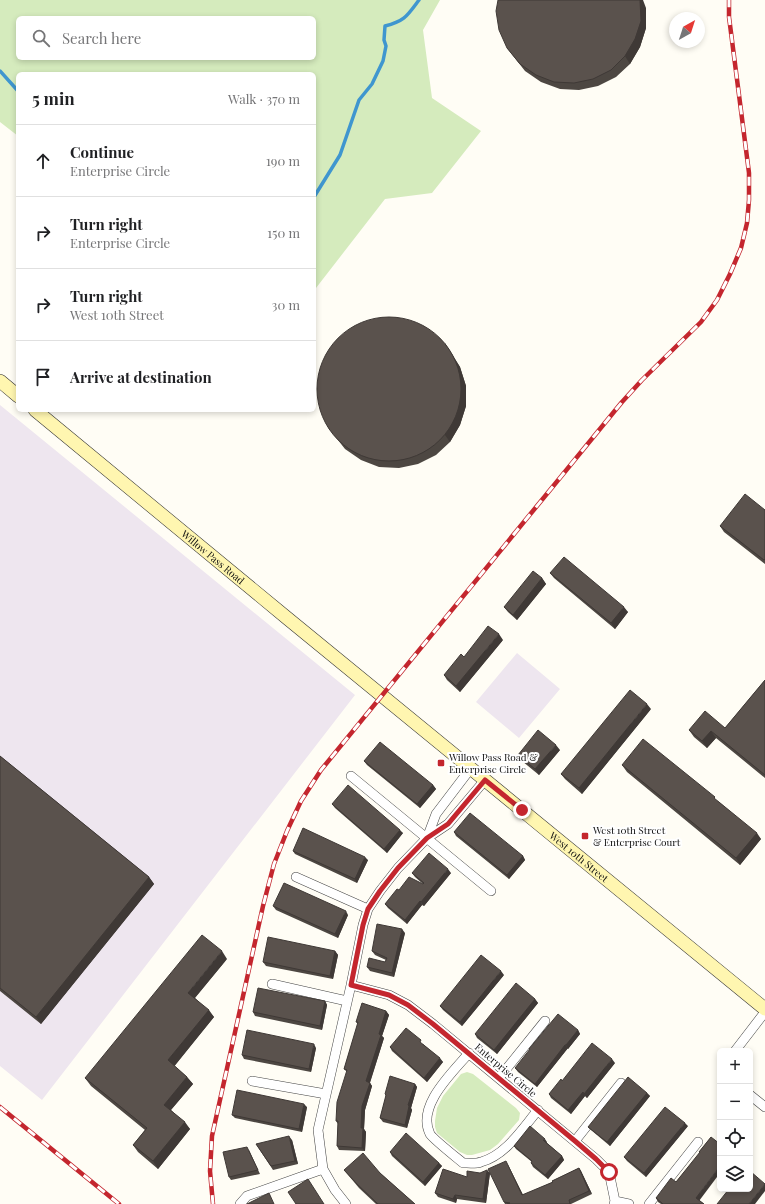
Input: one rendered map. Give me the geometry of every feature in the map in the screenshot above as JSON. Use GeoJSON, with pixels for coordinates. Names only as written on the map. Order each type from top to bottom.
{"type":"FeatureCollection","features":[{"type":"Feature","properties":{"kind":"main road"},"geometry":{"type":"LineString","coordinates":[[0,381],[16,394]]}},
{"type":"Feature","properties":{"kind":"main road","name":"Willow Pass Road"},"geometry":{"type":"LineString","coordinates":[[37,412],[392,704]]}},
{"type":"Feature","properties":{"kind":"main road","name":"West 10th Street"},"geometry":{"type":"LineString","coordinates":[[392,704],[765,1011]]}},
{"type":"Feature","properties":{"kind":"street"},"geometry":{"type":"LineString","coordinates":[[427,838],[436,814],[471,768]]}},
{"type":"Feature","properties":{"kind":"street"},"geometry":{"type":"LineString","coordinates":[[351,776],[491,890]]}},
{"type":"Feature","properties":{"kind":"street"},"geometry":{"type":"LineString","coordinates":[[346,1204],[335,1190],[323,1169],[318,1130],[363,925],[368,909],[398,868],[427,838],[448,824],[485,780]]}},
{"type":"Feature","properties":{"kind":"street"},"geometry":{"type":"LineString","coordinates":[[296,877],[368,909]]}},
{"type":"Feature","properties":{"kind":"street"},"geometry":{"type":"LineString","coordinates":[[272,984],[347,1000]]}},
{"type":"Feature","properties":{"kind":"street","name":"Enterprise Circle"},"geometry":{"type":"LineString","coordinates":[[351,985],[389,995],[408,1005],[469,1053],[575,1141],[609,1172],[615,1202]]}},
{"type":"Feature","properties":{"kind":"street"},"geometry":{"type":"LineString","coordinates":[[737,1048],[765,1011]]}},
{"type":"Feature","properties":{"kind":"street"},"geometry":{"type":"LineString","coordinates":[[499,1078],[544,1021]]}},
{"type":"Feature","properties":{"kind":"street"},"geometry":{"type":"LineString","coordinates":[[469,1053],[437,1090],[429,1105],[427,1121],[430,1135],[463,1163],[480,1163],[494,1157],[508,1146],[538,1110]]}},
{"type":"Feature","properties":{"kind":"street"},"geometry":{"type":"LineString","coordinates":[[252,1081],[326,1094]]}},
{"type":"Feature","properties":{"kind":"street"},"geometry":{"type":"LineString","coordinates":[[575,1141],[621,1083]]}},
{"type":"Feature","properties":{"kind":"street"},"geometry":{"type":"LineString","coordinates":[[753,1097],[765,1107]]}},
{"type":"Feature","properties":{"kind":"street"},"geometry":{"type":"LineString","coordinates":[[649,1204],[698,1142]]}},
{"type":"Feature","properties":{"kind":"street"},"geometry":{"type":"LineString","coordinates":[[240,1204],[247,1196],[323,1169]]}},
{"type":"Feature","properties":{"kind":"street"},"geometry":{"type":"LineString","coordinates":[[615,1202],[630,1204]]}},
{"type":"Feature","properties":{"kind":"shaded area"},"geometry":{"type":"Polygon","coordinates":[[[0,405],[355,695],[42,1100],[0,1066],[0,405]]]}},
{"type":"Feature","properties":{"kind":"shaded area"},"geometry":{"type":"Polygon","coordinates":[[[517,653],[560,689],[519,738],[476,702],[517,653]]]}},
{"type":"Feature","properties":{"kind":"green space"},"geometry":{"type":"Polygon","coordinates":[[[0,0],[440,0],[423,30],[432,98],[481,131],[432,193],[385,199],[316,288],[316,72],[16,72],[16,134],[0,122],[0,0]]]}},
{"type":"Feature","properties":{"kind":"green space"},"geometry":{"type":"Polygon","coordinates":[[[467,1072],[473,1074],[516,1108],[520,1113],[519,1120],[498,1144],[490,1150],[472,1155],[467,1155],[460,1152],[437,1133],[435,1127],[437,1108],[443,1096],[461,1074],[467,1072]]]}},
{"type":"Feature","properties":{"kind":"building"},"geometry":{"type":"Polygon","coordinates":[[[498,0],[640,0],[641,21],[635,39],[625,56],[611,70],[593,79],[574,83],[554,82],[536,75],[520,64],[507,48],[499,30],[496,11],[498,0]]]}},
{"type":"Feature","properties":{"kind":"building"},"geometry":{"type":"Polygon","coordinates":[[[382,317],[396,317],[410,320],[429,329],[445,343],[458,368],[461,389],[460,403],[455,417],[445,435],[435,445],[410,458],[396,461],[382,461],[368,458],[349,449],[333,435],[320,410],[317,396],[317,382],[320,368],[329,349],[343,333],[368,320],[382,317]]]}},
{"type":"Feature","properties":{"kind":"building"},"geometry":{"type":"Polygon","coordinates":[[[745,494],[765,510],[764,560],[720,526],[745,494]]]}},
{"type":"Feature","properties":{"kind":"building"},"geometry":{"type":"Polygon","coordinates":[[[564,557],[624,607],[611,623],[550,573],[564,557]]]}},
{"type":"Feature","properties":{"kind":"building"},"geometry":{"type":"Polygon","coordinates":[[[533,571],[542,578],[513,615],[504,607],[533,571]]]}},
{"type":"Feature","properties":{"kind":"building"},"geometry":{"type":"Polygon","coordinates":[[[488,626],[499,634],[456,686],[444,675],[461,654],[464,657],[488,626]]]}},
{"type":"Feature","properties":{"kind":"building"},"geometry":{"type":"Polygon","coordinates":[[[765,680],[765,775],[711,731],[702,741],[689,730],[705,711],[725,728],[765,680]]]}},
{"type":"Feature","properties":{"kind":"building"},"geometry":{"type":"Polygon","coordinates":[[[630,690],[647,704],[579,788],[561,774],[630,690]]]}},
{"type":"Feature","properties":{"kind":"building"},"geometry":{"type":"Polygon","coordinates":[[[538,730],[556,745],[535,769],[518,755],[538,730]]]}},
{"type":"Feature","properties":{"kind":"building"},"geometry":{"type":"Polygon","coordinates":[[[643,739],[757,833],[736,858],[622,765],[643,739]]]}},
{"type":"Feature","properties":{"kind":"building"},"geometry":{"type":"Polygon","coordinates":[[[380,742],[433,785],[417,804],[364,761],[380,742]]]}},
{"type":"Feature","properties":{"kind":"building"},"geometry":{"type":"Polygon","coordinates":[[[0,756],[149,877],[36,1017],[0,988],[0,756]]]}},
{"type":"Feature","properties":{"kind":"building"},"geometry":{"type":"Polygon","coordinates":[[[348,785],[400,830],[384,849],[332,804],[348,785]]]}},
{"type":"Feature","properties":{"kind":"building"},"geometry":{"type":"Polygon","coordinates":[[[470,813],[523,856],[507,875],[454,832],[470,813]]]}},
{"type":"Feature","properties":{"kind":"building"},"geometry":{"type":"Polygon","coordinates":[[[303,828],[365,857],[355,879],[293,851],[303,828]]]}},
{"type":"Feature","properties":{"kind":"building"},"geometry":{"type":"Polygon","coordinates":[[[429,853],[448,869],[405,920],[385,904],[409,877],[423,884],[424,883],[412,873],[429,853]]]}},
{"type":"Feature","properties":{"kind":"building"},"geometry":{"type":"Polygon","coordinates":[[[284,883],[346,911],[335,934],[273,906],[284,883]]]}},
{"type":"Feature","properties":{"kind":"building"},"geometry":{"type":"Polygon","coordinates":[[[377,924],[402,929],[392,973],[367,967],[369,958],[385,962],[387,958],[372,951],[377,924]]]}},
{"type":"Feature","properties":{"kind":"building"},"geometry":{"type":"Polygon","coordinates":[[[202,935],[222,951],[188,993],[209,1010],[168,1060],[187,1077],[164,1105],[185,1122],[153,1161],[133,1145],[147,1128],[85,1078],[202,935]]]}},
{"type":"Feature","properties":{"kind":"building"},"geometry":{"type":"Polygon","coordinates":[[[268,937],[335,951],[330,976],[263,962],[268,937]]]}},
{"type":"Feature","properties":{"kind":"building"},"geometry":{"type":"Polygon","coordinates":[[[481,955],[501,971],[460,1022],[440,1006],[481,955]]]}},
{"type":"Feature","properties":{"kind":"building"},"geometry":{"type":"Polygon","coordinates":[[[516,983],[535,999],[494,1050],[475,1034],[516,983]]]}},
{"type":"Feature","properties":{"kind":"building"},"geometry":{"type":"Polygon","coordinates":[[[258,988],[325,1001],[320,1026],[253,1012],[258,988]]]}},
{"type":"Feature","properties":{"kind":"building"},"geometry":{"type":"Polygon","coordinates":[[[362,1003],[386,1011],[379,1034],[381,1035],[366,1081],[370,1083],[362,1106],[362,1148],[337,1146],[337,1102],[347,1070],[344,1069],[362,1003]]]}},
{"type":"Feature","properties":{"kind":"building"},"geometry":{"type":"Polygon","coordinates":[[[558,1014],[578,1030],[535,1084],[515,1068],[558,1014]]]}},
{"type":"Feature","properties":{"kind":"building"},"geometry":{"type":"Polygon","coordinates":[[[406,1028],[421,1040],[420,1042],[440,1058],[424,1078],[390,1047],[406,1028]]]}},
{"type":"Feature","properties":{"kind":"building"},"geometry":{"type":"Polygon","coordinates":[[[247,1030],[314,1044],[309,1069],[242,1055],[247,1030]]]}},
{"type":"Feature","properties":{"kind":"building"},"geometry":{"type":"Polygon","coordinates":[[[592,1043],[612,1059],[584,1094],[583,1092],[568,1110],[549,1094],[561,1079],[562,1081],[592,1043]]]}},
{"type":"Feature","properties":{"kind":"building"},"geometry":{"type":"Polygon","coordinates":[[[390,1076],[415,1084],[408,1105],[405,1125],[380,1118],[390,1076]]]}},
{"type":"Feature","properties":{"kind":"building"},"geometry":{"type":"Polygon","coordinates":[[[628,1077],[647,1093],[607,1142],[588,1127],[628,1077]]]}},
{"type":"Feature","properties":{"kind":"building"},"geometry":{"type":"Polygon","coordinates":[[[237,1090],[304,1104],[299,1129],[232,1115],[237,1090]]]}},
{"type":"Feature","properties":{"kind":"building"},"geometry":{"type":"Polygon","coordinates":[[[665,1107],[685,1123],[644,1173],[624,1157],[665,1107]]]}},
{"type":"Feature","properties":{"kind":"building"},"geometry":{"type":"Polygon","coordinates":[[[530,1126],[545,1139],[543,1140],[562,1156],[545,1175],[531,1163],[532,1161],[514,1146],[530,1126]]]}},
{"type":"Feature","properties":{"kind":"building"},"geometry":{"type":"Polygon","coordinates":[[[406,1133],[439,1163],[423,1182],[390,1152],[406,1133]]]}},
{"type":"Feature","properties":{"kind":"building"},"geometry":{"type":"Polygon","coordinates":[[[289,1136],[295,1161],[271,1166],[256,1144],[289,1136]]]}},
{"type":"Feature","properties":{"kind":"building"},"geometry":{"type":"Polygon","coordinates":[[[711,1137],[717,1142],[717,1170],[696,1198],[704,1204],[663,1204],[656,1198],[671,1178],[676,1182],[711,1137]]]}},
{"type":"Feature","properties":{"kind":"building"},"geometry":{"type":"Polygon","coordinates":[[[247,1147],[258,1170],[229,1177],[223,1152],[247,1147]]]}},
{"type":"Feature","properties":{"kind":"building"},"geometry":{"type":"Polygon","coordinates":[[[363,1153],[380,1173],[415,1204],[378,1204],[357,1184],[344,1170],[363,1153]]]}},
{"type":"Feature","properties":{"kind":"building"},"geometry":{"type":"Polygon","coordinates":[[[506,1161],[522,1195],[553,1182],[552,1181],[579,1168],[589,1191],[569,1200],[570,1204],[507,1204],[510,1203],[504,1202],[488,1169],[506,1161]]]}},
{"type":"Feature","properties":{"kind":"building"},"geometry":{"type":"Polygon","coordinates":[[[443,1169],[467,1177],[467,1171],[480,1173],[487,1170],[483,1199],[455,1195],[453,1199],[435,1193],[443,1169]]]}},
{"type":"Feature","properties":{"kind":"building"},"geometry":{"type":"Polygon","coordinates":[[[753,1174],[765,1184],[749,1204],[717,1204],[727,1192],[753,1192],[753,1174]]]}},
{"type":"Feature","properties":{"kind":"building"},"geometry":{"type":"Polygon","coordinates":[[[308,1179],[324,1204],[296,1204],[288,1192],[308,1179]]]}},
{"type":"Feature","properties":{"kind":"building"},"geometry":{"type":"Polygon","coordinates":[[[269,1193],[274,1204],[247,1204],[269,1193]]]}},
{"type":"Feature","properties":{"kind":"waterway"},"geometry":{"type":"LineString","coordinates":[[316,194],[340,155],[359,100],[372,84],[383,61],[386,46],[384,40],[385,26],[397,22],[405,17],[419,0]]}},
{"type":"Feature","properties":{"kind":"waterway"},"geometry":{"type":"LineString","coordinates":[[0,71],[16,89]]}},
{"type":"Feature","properties":{"kind":"railway"},"geometry":{"type":"LineString","coordinates":[[213,1204],[210,1171],[212,1136],[263,906],[274,864],[301,801],[321,770],[622,402],[642,380],[701,322],[717,300],[730,274],[741,248],[747,223],[749,173],[729,17],[729,0]]}},
{"type":"Feature","properties":{"kind":"railway"},"geometry":{"type":"LineString","coordinates":[[0,1107],[119,1204]]}},
{"type":"Feature","properties":{"kind":"place","name":"Willow Pass Road & Enterprise Circle"},"geometry":{"type":"Point","coordinates":[441,763]}},
{"type":"Feature","properties":{"kind":"place","name":"West 10th Street & Enterprise Court"},"geometry":{"type":"Point","coordinates":[585,836]}},
{"type":"Feature","properties":{"kind":"route"},"geometry":{"type":"LineString","coordinates":[[522,810],[485,780],[448,824],[427,838],[398,868],[368,909],[363,925],[351,985],[389,995],[408,1005],[575,1141],[609,1172]]}}]}
